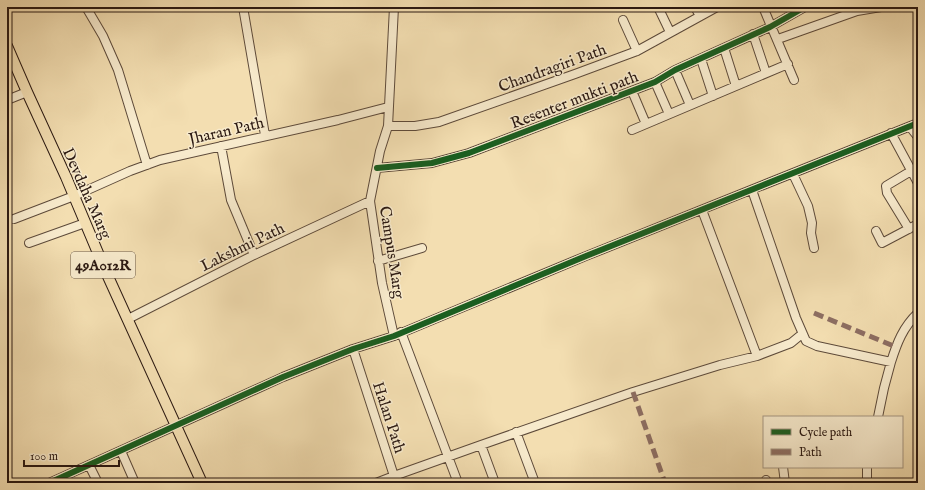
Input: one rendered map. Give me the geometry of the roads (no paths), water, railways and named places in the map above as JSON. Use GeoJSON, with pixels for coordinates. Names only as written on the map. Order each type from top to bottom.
{"type":"FeatureCollection","features":[{"type":"Feature","properties":{"kind":"main road","name":"Devdaha Marg"},"geometry":{"type":"LineString","coordinates":[[8,51],[74,196],[175,426],[202,483]]}},
{"type":"Feature","properties":{"kind":"street"},"geometry":{"type":"LineString","coordinates":[[86,7],[103,36],[118,70],[147,165]]}},
{"type":"Feature","properties":{"kind":"street"},"geometry":{"type":"LineString","coordinates":[[243,7],[265,135]]}},
{"type":"Feature","properties":{"kind":"street","name":"Campus Marg"},"geometry":{"type":"LineString","coordinates":[[394,7],[388,126],[380,151],[378,168],[370,201],[378,261],[398,334],[458,483]]}},
{"type":"Feature","properties":{"kind":"street"},"geometry":{"type":"LineString","coordinates":[[658,7],[670,32]]}},
{"type":"Feature","properties":{"kind":"street"},"geometry":{"type":"LineString","coordinates":[[695,7],[700,16]]}},
{"type":"Feature","properties":{"kind":"street","name":"Chandragiri Path"},"geometry":{"type":"LineString","coordinates":[[388,126],[415,126],[439,122],[575,74],[637,51],[717,7]]}},
{"type":"Feature","properties":{"kind":"street"},"geometry":{"type":"LineString","coordinates":[[763,7],[770,27],[778,39],[794,80]]}},
{"type":"Feature","properties":{"kind":"street","name":"Resenter mukti path"},"geometry":{"type":"LineString","coordinates":[[378,168],[432,163],[469,153],[655,82],[675,70],[770,27],[805,7]]}},
{"type":"Feature","properties":{"kind":"street"},"geometry":{"type":"LineString","coordinates":[[778,39],[857,12],[881,7]]}},
{"type":"Feature","properties":{"kind":"street"},"geometry":{"type":"LineString","coordinates":[[623,20],[637,51]]}},
{"type":"Feature","properties":{"kind":"street"},"geometry":{"type":"LineString","coordinates":[[753,34],[766,73]]}},
{"type":"Feature","properties":{"kind":"street"},"geometry":{"type":"LineString","coordinates":[[724,48],[736,86]]}},
{"type":"Feature","properties":{"kind":"street"},"geometry":{"type":"LineString","coordinates":[[700,59],[713,96]]}},
{"type":"Feature","properties":{"kind":"street"},"geometry":{"type":"LineString","coordinates":[[632,130],[788,64]]}},
{"type":"Feature","properties":{"kind":"street"},"geometry":{"type":"LineString","coordinates":[[675,70],[690,105]]}},
{"type":"Feature","properties":{"kind":"street"},"geometry":{"type":"LineString","coordinates":[[655,82],[669,114]]}},
{"type":"Feature","properties":{"kind":"street"},"geometry":{"type":"LineString","coordinates":[[632,91],[646,124]]}},
{"type":"Feature","properties":{"kind":"street"},"geometry":{"type":"LineString","coordinates":[[7,100],[27,92]]}},
{"type":"Feature","properties":{"kind":"street","name":"Jharan Path"},"geometry":{"type":"LineString","coordinates":[[14,220],[74,196],[130,171],[160,160],[265,135],[338,120],[388,107]]}},
{"type":"Feature","properties":{"kind":"street"},"geometry":{"type":"LineString","coordinates":[[49,483],[59,481],[90,465],[283,377],[353,349],[398,334],[752,190],[773,180],[793,174],[918,123]]}},
{"type":"Feature","properties":{"kind":"street"},"geometry":{"type":"LineString","coordinates":[[910,127],[918,137]]}},
{"type":"Feature","properties":{"kind":"street"},"geometry":{"type":"LineString","coordinates":[[891,133],[918,183]]}},
{"type":"Feature","properties":{"kind":"street"},"geometry":{"type":"LineString","coordinates":[[221,146],[231,200],[240,226],[254,255]]}},
{"type":"Feature","properties":{"kind":"street"},"geometry":{"type":"LineString","coordinates":[[909,229],[887,193],[886,186],[911,171]]}},
{"type":"Feature","properties":{"kind":"street"},"geometry":{"type":"LineString","coordinates":[[793,174],[808,206],[812,224],[811,233],[814,248]]}},
{"type":"Feature","properties":{"kind":"street"},"geometry":{"type":"LineString","coordinates":[[752,190],[802,334],[806,341],[817,346],[891,362]]}},
{"type":"Feature","properties":{"kind":"street","name":"Lakshmi Path"},"geometry":{"type":"LineString","coordinates":[[128,319],[254,255],[370,201]]}},
{"type":"Feature","properties":{"kind":"street"},"geometry":{"type":"LineString","coordinates":[[702,210],[757,356]]}},
{"type":"Feature","properties":{"kind":"street"},"geometry":{"type":"LineString","coordinates":[[29,243],[85,223]]}},
{"type":"Feature","properties":{"kind":"street"},"geometry":{"type":"LineString","coordinates":[[876,231],[882,243],[918,224]]}},
{"type":"Feature","properties":{"kind":"street"},"geometry":{"type":"LineString","coordinates":[[378,261],[422,248]]}},
{"type":"Feature","properties":{"kind":"street"},"geometry":{"type":"LineString","coordinates":[[878,416],[884,388],[896,347],[908,323],[918,313]]}},
{"type":"Feature","properties":{"kind":"street"},"geometry":{"type":"LineString","coordinates":[[394,476],[633,392],[720,365],[757,356],[791,343],[802,334]]}},
{"type":"Feature","properties":{"kind":"street","name":"Halan Path"},"geometry":{"type":"LineString","coordinates":[[353,349],[394,476],[376,483]]}},
{"type":"Feature","properties":{"kind":"street"},"geometry":{"type":"LineString","coordinates":[[516,432],[535,483]]}},
{"type":"Feature","properties":{"kind":"street"},"geometry":{"type":"LineString","coordinates":[[481,445],[495,483]]}},
{"type":"Feature","properties":{"kind":"street"},"geometry":{"type":"LineString","coordinates":[[121,451],[135,483]]}},
{"type":"Feature","properties":{"kind":"street"},"geometry":{"type":"LineString","coordinates":[[90,465],[98,483]]}},
{"type":"Feature","properties":{"kind":"street"},"geometry":{"type":"LineString","coordinates":[[783,468],[785,483]]}},
{"type":"Feature","properties":{"kind":"street"},"geometry":{"type":"LineString","coordinates":[[867,468],[867,483]]}}]}
